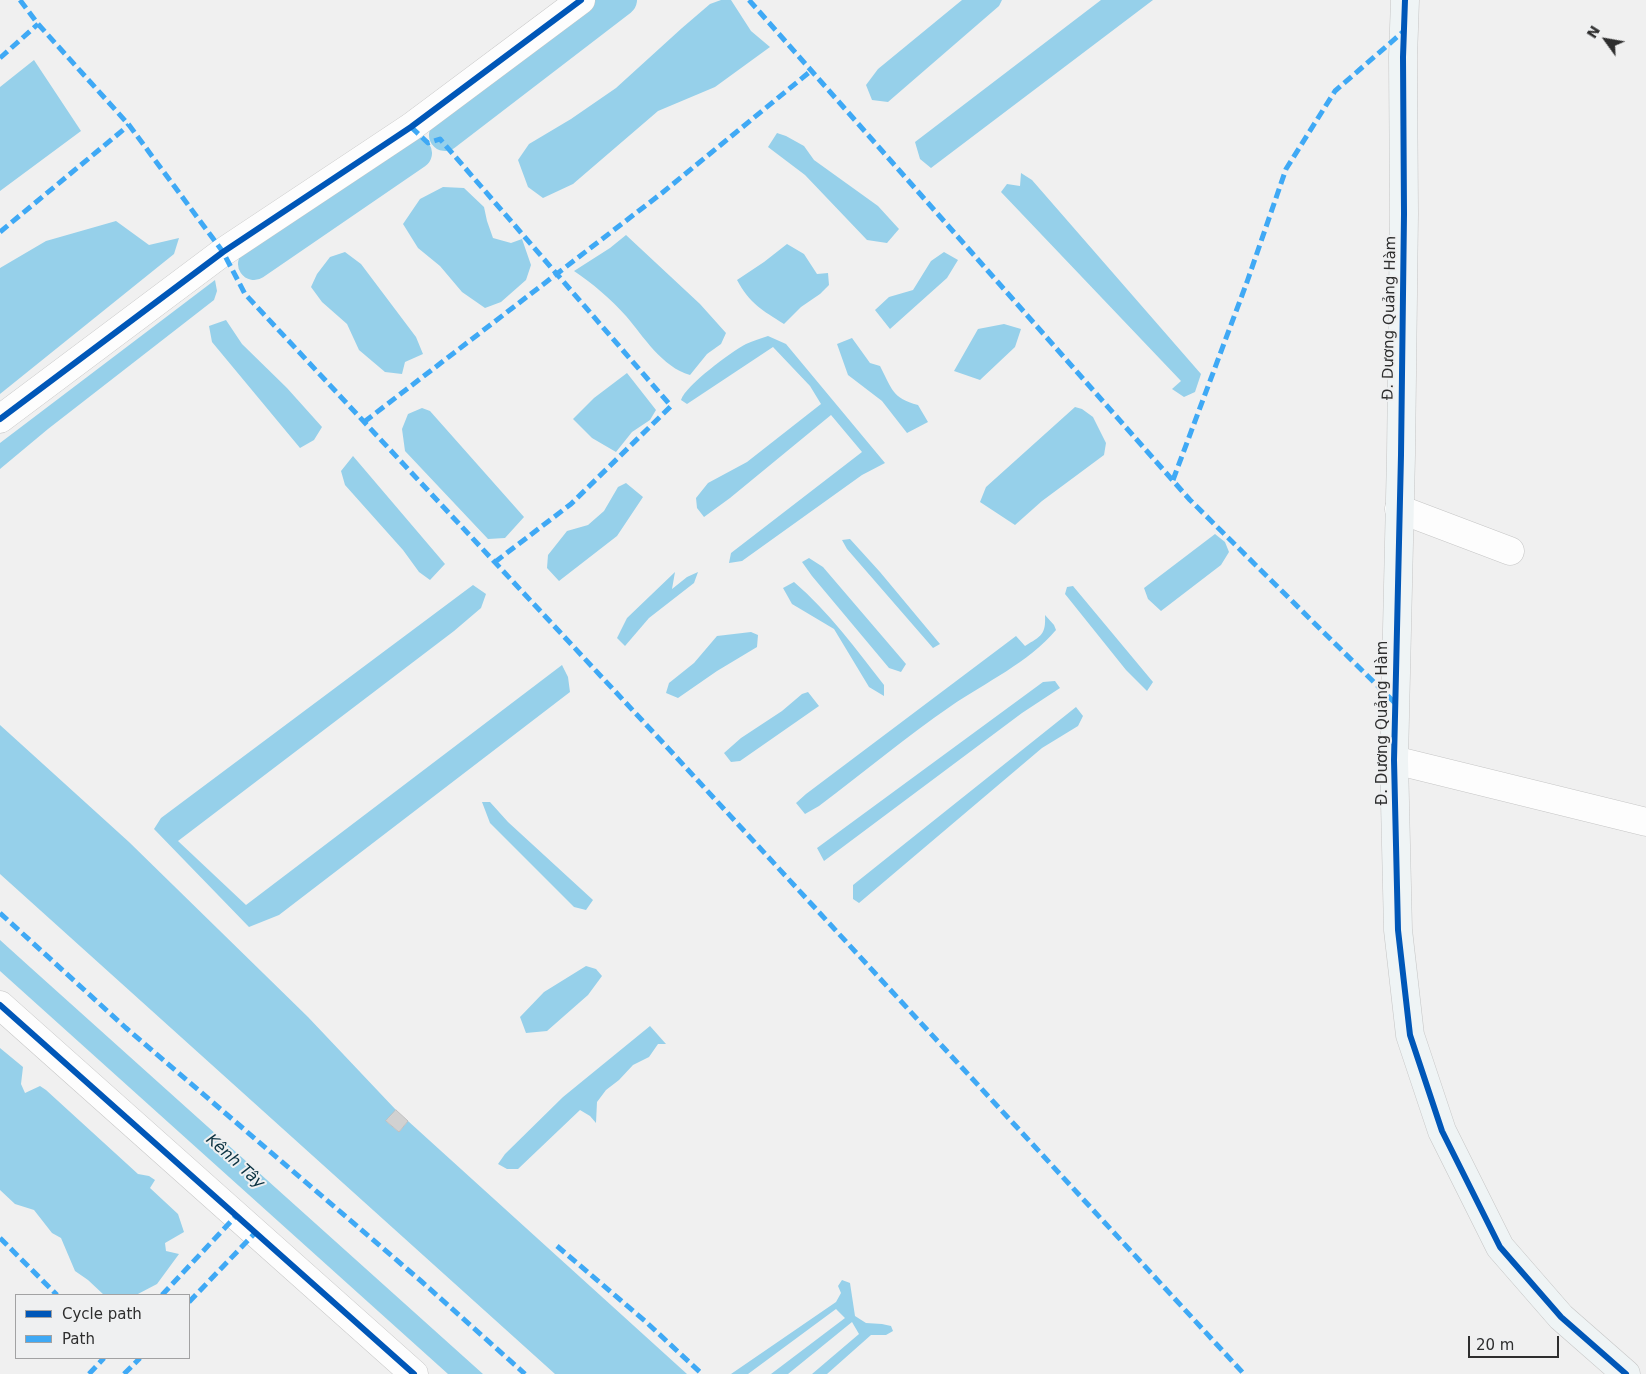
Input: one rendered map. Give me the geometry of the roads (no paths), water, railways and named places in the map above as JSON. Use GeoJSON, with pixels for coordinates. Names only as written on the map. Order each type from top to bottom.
{"type":"FeatureCollection","features":[{"type":"Feature","properties":{"kind":"street"},"geometry":{"type":"LineString","coordinates":[[0,419],[223,252],[411,127],[581,0]]}},
{"type":"Feature","properties":{"kind":"street","name":"Đ. Dương Quảng Hàm"},"geometry":{"type":"LineString","coordinates":[[1405,0],[1403,57],[1404,214],[1394,760],[1398,930],[1410,1035],[1442,1131],[1500,1247],[1561,1318],[1626,1374]]}},
{"type":"Feature","properties":{"kind":"street"},"geometry":{"type":"LineString","coordinates":[[1399,509],[1510,551]]}},
{"type":"Feature","properties":{"kind":"street"},"geometry":{"type":"LineString","coordinates":[[1394,760],[1646,822]]}},
{"type":"Feature","properties":{"kind":"street"},"geometry":{"type":"LineString","coordinates":[[0,1005],[414,1374]]}},
{"type":"Feature","properties":{"kind":"water"},"geometry":{"type":"Polygon","coordinates":[[[721,0],[731,0],[751,31],[770,47],[715,87],[658,111],[573,184],[543,198],[528,187],[518,160],[529,144],[571,119],[616,88],[710,4],[721,0]]]}},
{"type":"Feature","properties":{"kind":"water"},"geometry":{"type":"Polygon","coordinates":[[[962,0],[1002,0],[999,6],[888,102],[872,100],[866,85],[878,69],[962,0]]]}},
{"type":"Feature","properties":{"kind":"water"},"geometry":{"type":"Polygon","coordinates":[[[1101,0],[1153,0],[931,168],[920,159],[915,142],[1101,0]]]}},
{"type":"Feature","properties":{"kind":"water"},"geometry":{"type":"Polygon","coordinates":[[[34,60],[81,131],[0,191],[0,87],[34,60]]]}},
{"type":"Feature","properties":{"kind":"water"},"geometry":{"type":"Polygon","coordinates":[[[777,133],[804,146],[814,160],[878,206],[899,229],[887,243],[867,240],[805,175],[768,147],[777,133]]]}},
{"type":"Feature","properties":{"kind":"water"},"geometry":{"type":"Polygon","coordinates":[[[1021,173],[1032,180],[1201,374],[1195,392],[1184,397],[1172,389],[1181,381],[1001,192],[1007,184],[1020,186],[1021,173]]]}},
{"type":"Feature","properties":{"kind":"water"},"geometry":{"type":"Polygon","coordinates":[[[443,187],[464,188],[484,207],[493,238],[511,243],[522,239],[531,265],[526,280],[501,302],[485,308],[462,292],[440,266],[418,248],[403,224],[420,199],[443,187]]]}},
{"type":"Feature","properties":{"kind":"water"},"geometry":{"type":"Polygon","coordinates":[[[116,221],[149,245],[179,238],[174,254],[0,394],[0,268],[46,241],[116,221]]]}},
{"type":"Feature","properties":{"kind":"water"},"geometry":{"type":"Polygon","coordinates":[[[626,235],[700,304],[726,333],[721,344],[707,354],[690,375],[680,371],[662,358],[614,303],[574,271],[610,248],[626,235]]]}},
{"type":"Feature","properties":{"kind":"water"},"geometry":{"type":"Polygon","coordinates":[[[787,244],[804,254],[817,274],[828,273],[829,285],[820,294],[801,307],[784,324],[752,301],[737,280],[787,244]]]}},
{"type":"Feature","properties":{"kind":"water"},"geometry":{"type":"Polygon","coordinates":[[[345,252],[361,264],[416,337],[423,354],[405,362],[402,374],[385,372],[359,350],[347,324],[322,302],[311,287],[317,274],[330,257],[345,252]]]}},
{"type":"Feature","properties":{"kind":"water"},"geometry":{"type":"Polygon","coordinates":[[[944,252],[958,260],[947,278],[890,329],[875,310],[889,297],[913,290],[931,261],[944,252]]]}},
{"type":"Feature","properties":{"kind":"water"},"geometry":{"type":"Polygon","coordinates":[[[215,280],[217,291],[214,300],[48,429],[0,469],[0,443],[215,280]]]}},
{"type":"Feature","properties":{"kind":"water"},"geometry":{"type":"Polygon","coordinates":[[[226,320],[242,344],[287,388],[322,427],[314,440],[300,448],[212,342],[209,326],[226,320]]]}},
{"type":"Feature","properties":{"kind":"water"},"geometry":{"type":"Polygon","coordinates":[[[1004,324],[1021,329],[1015,347],[980,380],[954,371],[978,329],[1004,324]]]}},
{"type":"Feature","properties":{"kind":"water"},"geometry":{"type":"Polygon","coordinates":[[[768,336],[786,344],[885,463],[862,475],[742,561],[729,563],[731,553],[862,452],[831,415],[704,517],[697,508],[696,498],[708,483],[747,462],[821,404],[810,386],[773,347],[687,404],[681,400],[691,386],[720,361],[746,344],[768,336]]]}},
{"type":"Feature","properties":{"kind":"water"},"geometry":{"type":"Polygon","coordinates":[[[852,338],[870,363],[880,366],[894,392],[903,399],[918,405],[928,422],[907,433],[882,401],[848,375],[837,344],[852,338]]]}},
{"type":"Feature","properties":{"kind":"water"},"geometry":{"type":"Polygon","coordinates":[[[627,373],[656,410],[650,420],[632,432],[616,452],[592,438],[573,419],[594,398],[627,373]]]}},
{"type":"Feature","properties":{"kind":"water"},"geometry":{"type":"Polygon","coordinates":[[[1075,407],[1082,409],[1093,417],[1106,443],[1104,455],[1042,501],[1015,525],[980,502],[986,487],[1075,407]]]}},
{"type":"Feature","properties":{"kind":"water"},"geometry":{"type":"Polygon","coordinates":[[[422,408],[430,411],[524,517],[505,538],[488,539],[405,451],[402,429],[408,414],[422,408]]]}},
{"type":"Feature","properties":{"kind":"water"},"geometry":{"type":"Polygon","coordinates":[[[353,456],[445,564],[430,580],[419,572],[403,550],[345,485],[341,471],[353,456]]]}},
{"type":"Feature","properties":{"kind":"water"},"geometry":{"type":"Polygon","coordinates":[[[626,483],[643,497],[617,536],[559,581],[547,568],[548,555],[567,531],[588,525],[604,511],[618,487],[626,483]]]}},
{"type":"Feature","properties":{"kind":"water"},"geometry":{"type":"Polygon","coordinates":[[[1215,534],[1225,542],[1229,552],[1221,565],[1161,611],[1148,599],[1144,588],[1215,534]]]}},
{"type":"Feature","properties":{"kind":"water"},"geometry":{"type":"Polygon","coordinates":[[[850,539],[940,644],[933,648],[847,549],[842,540],[850,539]]]}},
{"type":"Feature","properties":{"kind":"water"},"geometry":{"type":"Polygon","coordinates":[[[809,558],[823,567],[906,664],[901,672],[889,668],[812,576],[802,562],[809,558]]]}},
{"type":"Feature","properties":{"kind":"water"},"geometry":{"type":"Polygon","coordinates":[[[675,572],[672,589],[687,577],[698,572],[694,583],[649,618],[625,646],[617,638],[627,618],[675,572]]]}},
{"type":"Feature","properties":{"kind":"water"},"geometry":{"type":"Polygon","coordinates":[[[794,582],[819,606],[852,644],[884,685],[884,696],[869,687],[834,629],[792,604],[783,588],[794,582]]]}},
{"type":"Feature","properties":{"kind":"water"},"geometry":{"type":"Polygon","coordinates":[[[473,585],[486,594],[481,608],[454,631],[178,841],[246,905],[562,665],[568,677],[570,692],[279,915],[249,927],[154,829],[161,818],[473,585]]]}},
{"type":"Feature","properties":{"kind":"water"},"geometry":{"type":"Polygon","coordinates":[[[1073,586],[1153,682],[1147,691],[1126,670],[1065,594],[1067,587],[1073,586]]]}},
{"type":"Feature","properties":{"kind":"water"},"geometry":{"type":"Polygon","coordinates":[[[1045,615],[1056,630],[1045,642],[1020,662],[934,718],[819,806],[805,814],[796,803],[1016,636],[1025,646],[1039,637],[1045,627],[1045,615]]]}},
{"type":"Feature","properties":{"kind":"water"},"geometry":{"type":"Polygon","coordinates":[[[751,632],[758,635],[757,647],[717,671],[678,698],[666,693],[669,683],[694,663],[717,636],[751,632]]]}},
{"type":"Feature","properties":{"kind":"water"},"geometry":{"type":"Polygon","coordinates":[[[1055,681],[1060,688],[1022,713],[824,861],[817,848],[1043,682],[1055,681]]]}},
{"type":"Feature","properties":{"kind":"water"},"geometry":{"type":"Polygon","coordinates":[[[808,692],[819,706],[740,761],[731,762],[724,753],[741,738],[782,711],[802,694],[808,692]]]}},
{"type":"Feature","properties":{"kind":"water"},"geometry":{"type":"Polygon","coordinates":[[[1076,707],[1083,716],[1078,726],[1042,748],[859,903],[853,899],[853,885],[1076,707]]]}},
{"type":"Feature","properties":{"kind":"water"},"geometry":{"type":"Polygon","coordinates":[[[0,725],[129,842],[308,1017],[396,1110],[386,1121],[399,1132],[408,1121],[687,1374],[555,1374],[0,874],[0,725]]]}},
{"type":"Feature","properties":{"kind":"water"},"geometry":{"type":"Polygon","coordinates":[[[482,802],[490,802],[508,822],[593,900],[586,910],[574,907],[490,823],[482,802]]]}},
{"type":"Feature","properties":{"kind":"water","name":"Kênh Tây"},"geometry":{"type":"Polygon","coordinates":[[[0,940],[483,1374],[448,1374],[0,971],[0,940]]]}},
{"type":"Feature","properties":{"kind":"water"},"geometry":{"type":"Polygon","coordinates":[[[586,966],[596,969],[602,976],[588,995],[547,1031],[526,1033],[520,1017],[544,992],[586,966]]]}},
{"type":"Feature","properties":{"kind":"water"},"geometry":{"type":"Polygon","coordinates":[[[650,1026],[666,1044],[658,1044],[649,1057],[633,1065],[606,1090],[597,1102],[596,1123],[590,1116],[580,1110],[518,1169],[507,1169],[498,1164],[505,1154],[563,1097],[650,1026]]]}},
{"type":"Feature","properties":{"kind":"water"},"geometry":{"type":"Polygon","coordinates":[[[0,1048],[23,1067],[21,1084],[25,1093],[40,1086],[46,1090],[138,1174],[149,1176],[155,1180],[150,1188],[178,1214],[184,1232],[165,1243],[166,1251],[179,1254],[157,1284],[138,1294],[103,1294],[75,1271],[61,1238],[52,1233],[34,1210],[15,1204],[0,1190],[0,1048]]]}},
{"type":"Feature","properties":{"kind":"water"},"geometry":{"type":"Polygon","coordinates":[[[842,1280],[850,1283],[855,1316],[866,1323],[891,1326],[893,1331],[886,1335],[871,1335],[827,1374],[812,1374],[859,1334],[852,1322],[788,1374],[771,1374],[845,1318],[836,1309],[748,1374],[731,1374],[836,1302],[841,1293],[838,1286],[842,1280]]]}},
{"type":"Feature","properties":{"kind":"waterway"},"geometry":{"type":"LineString","coordinates":[[445,135],[621,0]]}},
{"type":"Feature","properties":{"kind":"waterway"},"geometry":{"type":"LineString","coordinates":[[254,264],[416,153]]}}]}
